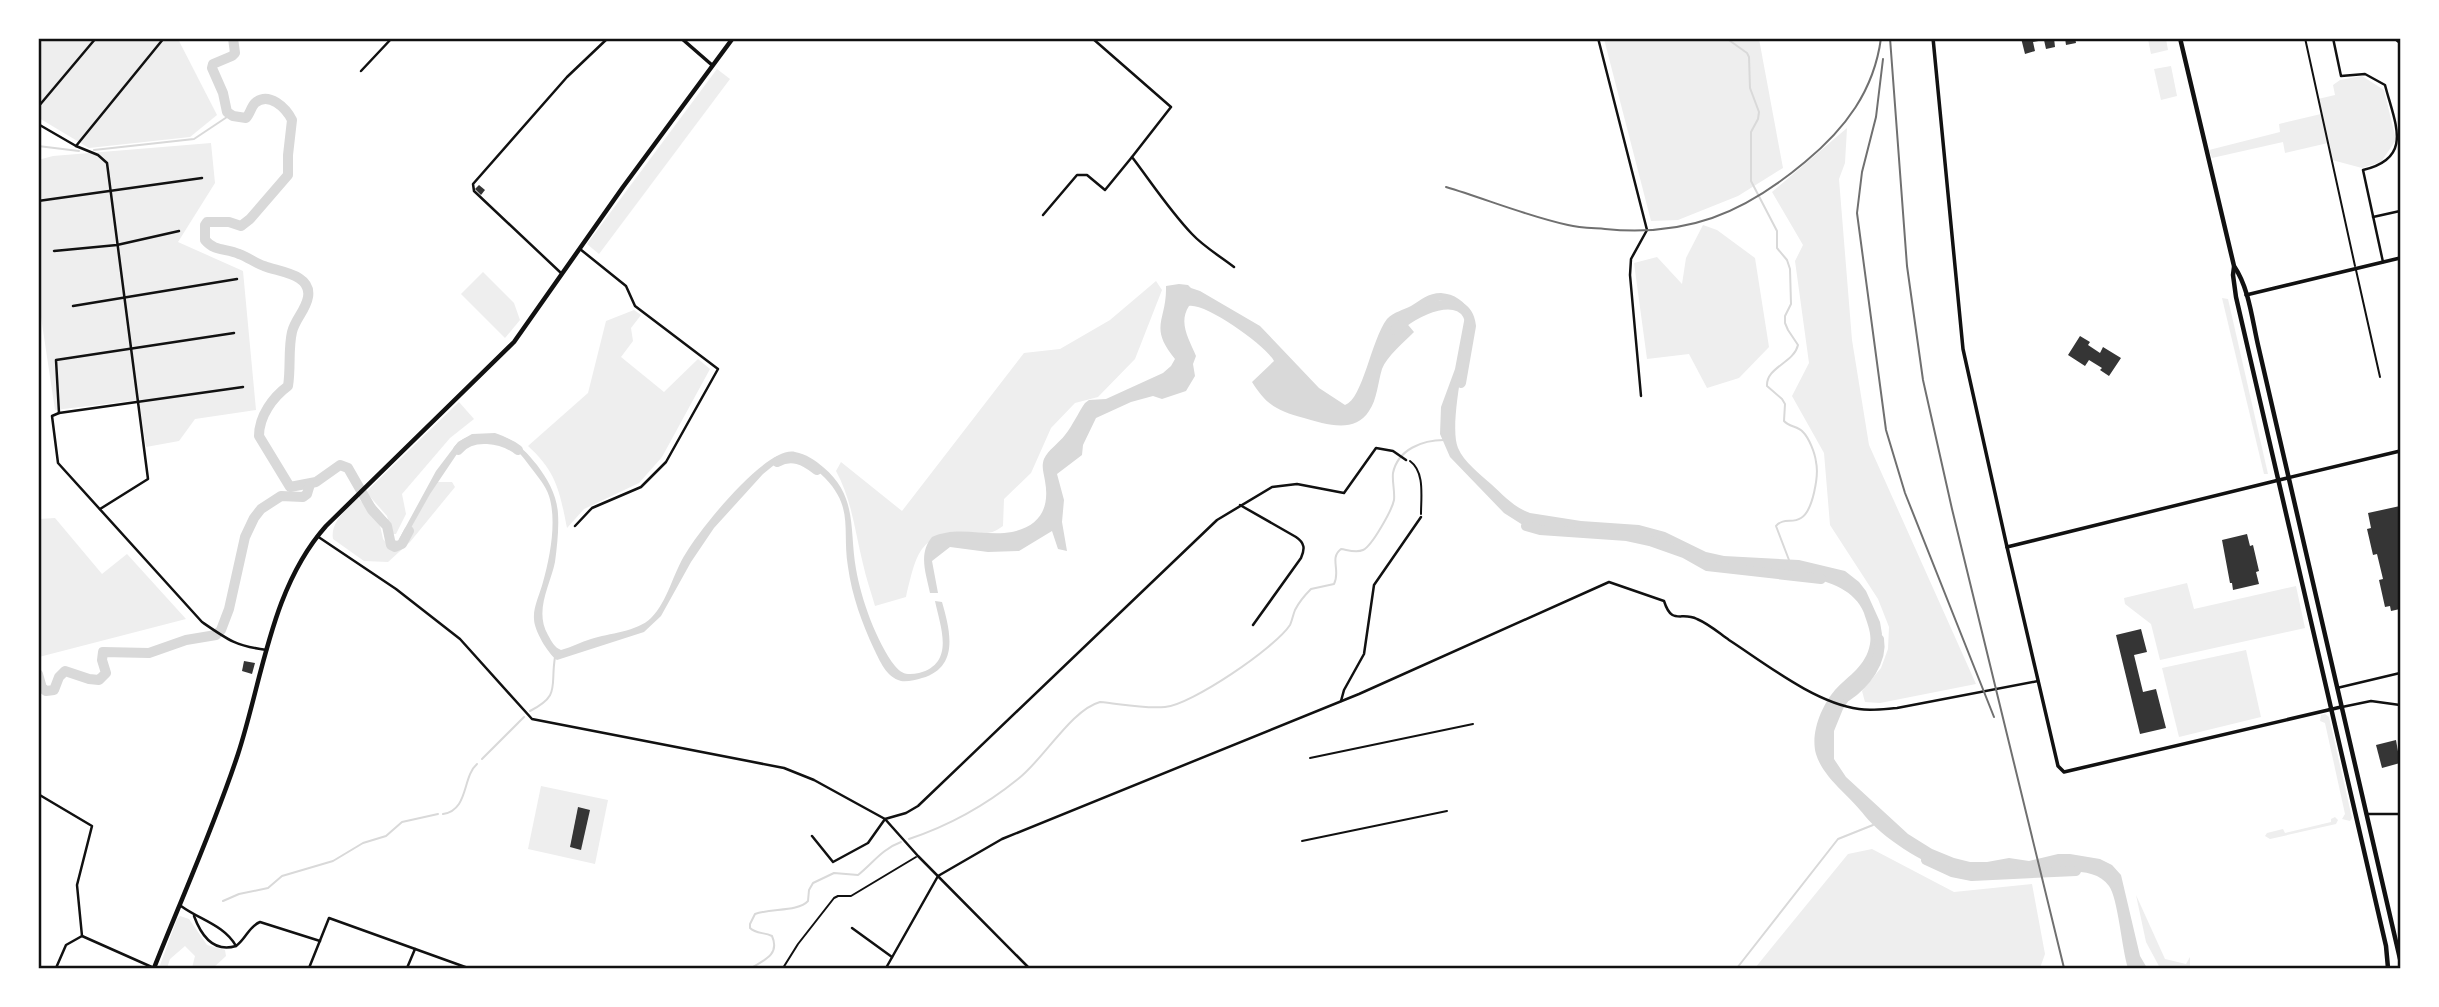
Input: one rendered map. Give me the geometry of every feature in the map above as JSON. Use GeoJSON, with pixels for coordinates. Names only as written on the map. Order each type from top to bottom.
{"type":"FeatureCollection","features":[{"type":"Feature","properties":{"kind":"main road"},"geometry":{"type":"LineString","coordinates":[[681,38],[712,65]]}},
{"type":"Feature","properties":{"kind":"main road"},"geometry":{"type":"LineString","coordinates":[[154,968],[238,753],[290,580],[305,552],[344,507],[514,342],[733,38]]}},
{"type":"Feature","properties":{"kind":"main road"},"geometry":{"type":"LineString","coordinates":[[1933,38],[1963,349],[2058,766],[2063,772],[2332,709]]}},
{"type":"Feature","properties":{"kind":"main road"},"geometry":{"type":"LineString","coordinates":[[2180,38],[2234,266],[2236,297],[2386,946],[2388,968]]}},
{"type":"Feature","properties":{"kind":"main road"},"geometry":{"type":"LineString","coordinates":[[2246,295],[2400,258]]}},
{"type":"Feature","properties":{"kind":"main road"},"geometry":{"type":"LineString","coordinates":[[2234,266],[2240,274],[2258,345],[2400,959]]}},
{"type":"Feature","properties":{"kind":"main road"},"geometry":{"type":"LineString","coordinates":[[2248,346],[2253,350],[2258,345]]}},
{"type":"Feature","properties":{"kind":"main road"},"geometry":{"type":"LineString","coordinates":[[2007,547],[2400,451]]}},
{"type":"Feature","properties":{"kind":"street"},"geometry":{"type":"LineString","coordinates":[[38,107],[96,38]]}},
{"type":"Feature","properties":{"kind":"street"},"geometry":{"type":"LineString","coordinates":[[76,146],[164,38]]}},
{"type":"Feature","properties":{"kind":"street"},"geometry":{"type":"LineString","coordinates":[[361,71],[392,38]]}},
{"type":"Feature","properties":{"kind":"street"},"geometry":{"type":"LineString","coordinates":[[562,275],[474,191],[473,184],[567,77],[608,38]]}},
{"type":"Feature","properties":{"kind":"street"},"geometry":{"type":"LineString","coordinates":[[1043,215],[1077,175],[1087,175],[1105,190],[1171,107],[1092,38]]}},
{"type":"Feature","properties":{"kind":"street"},"geometry":{"type":"LineString","coordinates":[[1598,38],[1647,230],[1631,259],[1630,275],[1641,396]]}},
{"type":"Feature","properties":{"kind":"street"},"geometry":{"type":"LineString","coordinates":[[2305,38],[2380,377]]}},
{"type":"Feature","properties":{"kind":"street"},"geometry":{"type":"LineString","coordinates":[[2333,38],[2341,76],[2365,75],[2385,85],[2393,116],[2398,139],[2392,155],[2382,166],[2362,170],[2383,262]]}},
{"type":"Feature","properties":{"kind":"street"},"geometry":{"type":"LineString","coordinates":[[2394,38],[2400,43]]}},
{"type":"Feature","properties":{"kind":"street"},"geometry":{"type":"LineString","coordinates":[[38,124],[76,146],[98,155],[107,163],[148,479],[100,509]]}},
{"type":"Feature","properties":{"kind":"street"},"geometry":{"type":"LineString","coordinates":[[1132,157],[1193,236],[1234,267]]}},
{"type":"Feature","properties":{"kind":"street"},"geometry":{"type":"LineString","coordinates":[[38,201],[202,178]]}},
{"type":"Feature","properties":{"kind":"street"},"geometry":{"type":"LineString","coordinates":[[2373,218],[2400,211]]}},
{"type":"Feature","properties":{"kind":"street"},"geometry":{"type":"LineString","coordinates":[[54,251],[117,245],[179,231]]}},
{"type":"Feature","properties":{"kind":"street"},"geometry":{"type":"LineString","coordinates":[[575,526],[592,508],[641,487],[666,462],[719,369],[635,306],[626,286],[580,249]]}},
{"type":"Feature","properties":{"kind":"street"},"geometry":{"type":"LineString","coordinates":[[73,306],[237,279]]}},
{"type":"Feature","properties":{"kind":"street"},"geometry":{"type":"LineString","coordinates":[[59,413],[56,360],[234,333]]}},
{"type":"Feature","properties":{"kind":"street"},"geometry":{"type":"LineString","coordinates":[[243,387],[52,416],[58,463],[202,622],[230,642],[243,647],[267,650]]}},
{"type":"Feature","properties":{"kind":"street"},"geometry":{"type":"LineString","coordinates":[[812,836],[833,862],[868,844],[885,819],[906,813],[927,799],[970,754],[1217,520],[1240,505],[1272,487],[1297,484],[1343,493],[1377,447],[1393,451],[1406,460]]}},
{"type":"Feature","properties":{"kind":"street"},"geometry":{"type":"LineString","coordinates":[[1240,505],[1296,537],[1304,545],[1301,558],[1253,625]]}},
{"type":"Feature","properties":{"kind":"street"},"geometry":{"type":"LineString","coordinates":[[1341,701],[1344,690],[1364,654],[1374,585],[1421,517]]}},
{"type":"Feature","properties":{"kind":"street"},"geometry":{"type":"LineString","coordinates":[[317,536],[396,589],[460,639],[532,719],[784,768],[814,780],[885,819],[937,876],[1029,968]]}},
{"type":"Feature","properties":{"kind":"street"},"geometry":{"type":"LineString","coordinates":[[886,968],[937,876],[1002,839],[1341,701],[1609,582],[1664,601],[1668,613],[1674,617],[1695,617],[1785,678],[1816,694],[1856,709],[1896,708],[2038,681]]}},
{"type":"Feature","properties":{"kind":"street"},"geometry":{"type":"LineString","coordinates":[[2337,688],[2400,673]]}},
{"type":"Feature","properties":{"kind":"street"},"geometry":{"type":"LineString","coordinates":[[2332,709],[2371,701],[2400,705]]}},
{"type":"Feature","properties":{"kind":"street"},"geometry":{"type":"LineString","coordinates":[[1310,758],[1473,724]]}},
{"type":"Feature","properties":{"kind":"street"},"geometry":{"type":"LineString","coordinates":[[38,794],[92,826],[77,885],[82,936]]}},
{"type":"Feature","properties":{"kind":"street"},"geometry":{"type":"LineString","coordinates":[[1302,841],[1447,811]]}},
{"type":"Feature","properties":{"kind":"street"},"geometry":{"type":"LineString","coordinates":[[2366,814],[2400,814]]}},
{"type":"Feature","properties":{"kind":"street"},"geometry":{"type":"LineString","coordinates":[[783,968],[797,944],[834,898],[859,892],[918,856]]}},
{"type":"Feature","properties":{"kind":"street"},"geometry":{"type":"LineString","coordinates":[[179,904],[194,916],[229,933],[236,946]]}},
{"type":"Feature","properties":{"kind":"street"},"geometry":{"type":"LineString","coordinates":[[194,916],[208,942],[226,949],[242,942],[254,925],[260,922],[320,941]]}},
{"type":"Feature","properties":{"kind":"street"},"geometry":{"type":"LineString","coordinates":[[309,968],[329,918],[468,968]]}},
{"type":"Feature","properties":{"kind":"street"},"geometry":{"type":"LineString","coordinates":[[852,928],[892,957]]}},
{"type":"Feature","properties":{"kind":"street"},"geometry":{"type":"LineString","coordinates":[[82,936],[154,968]]}},
{"type":"Feature","properties":{"kind":"street"},"geometry":{"type":"LineString","coordinates":[[56,968],[66,945],[82,936]]}},
{"type":"Feature","properties":{"kind":"street"},"geometry":{"type":"LineString","coordinates":[[407,968],[415,949]]}},
{"type":"Feature","properties":{"kind":"path"},"geometry":{"type":"LineString","coordinates":[[1406,460],[1414,463],[1421,473],[1421,517]]}},
{"type":"Feature","properties":{"kind":"shaded area"},"geometry":{"type":"Polygon","coordinates":[[[39,38],[178,39],[217,115],[190,137],[89,148],[39,118],[39,38]]]}},
{"type":"Feature","properties":{"kind":"shaded area"},"geometry":{"type":"Polygon","coordinates":[[[1604,39],[1759,39],[1783,168],[1738,196],[1678,220],[1651,221],[1604,39]]]}},
{"type":"Feature","properties":{"kind":"shaded area"},"geometry":{"type":"Polygon","coordinates":[[[2148,39],[2166,39],[2168,50],[2151,54],[2148,39]]]}},
{"type":"Feature","properties":{"kind":"shaded area"},"geometry":{"type":"Polygon","coordinates":[[[2171,66],[2177,96],[2161,100],[2154,69],[2171,66]]]}},
{"type":"Feature","properties":{"kind":"shaded area"},"geometry":{"type":"Polygon","coordinates":[[[717,69],[730,79],[599,254],[587,244],[717,69]]]}},
{"type":"Feature","properties":{"kind":"shaded area"},"geometry":{"type":"Polygon","coordinates":[[[2362,76],[2384,90],[2396,140],[2381,162],[2362,168],[2332,160],[2328,143],[2285,153],[2283,142],[2212,158],[2209,150],[2280,132],[2279,124],[2321,114],[2318,99],[2335,95],[2333,85],[2340,80],[2362,76]]]}},
{"type":"Feature","properties":{"kind":"shaded area"},"geometry":{"type":"Polygon","coordinates":[[[1847,128],[1845,163],[1839,179],[1852,340],[1869,445],[1976,684],[1880,703],[1865,702],[1862,691],[1881,668],[1888,649],[1889,627],[1878,599],[1830,525],[1824,453],[1792,396],[1809,363],[1795,261],[1803,245],[1772,192],[1847,128]]]}},
{"type":"Feature","properties":{"kind":"shaded area"},"geometry":{"type":"Polygon","coordinates":[[[211,143],[215,183],[178,242],[243,271],[256,410],[195,419],[179,441],[146,447],[139,400],[55,410],[38,297],[38,160],[53,156],[211,143]]]}},
{"type":"Feature","properties":{"kind":"shaded area"},"geometry":{"type":"Polygon","coordinates":[[[1703,225],[1717,230],[1755,258],[1769,347],[1739,378],[1707,388],[1689,354],[1647,359],[1634,263],[1657,257],[1682,284],[1686,258],[1703,225]]]}},
{"type":"Feature","properties":{"kind":"shaded area"},"geometry":{"type":"Polygon","coordinates":[[[483,272],[514,303],[520,320],[505,338],[461,294],[483,272]]]}},
{"type":"Feature","properties":{"kind":"shaded area"},"geometry":{"type":"Polygon","coordinates":[[[1156,281],[1162,290],[1135,359],[1098,397],[1075,403],[1051,428],[1031,473],[1004,499],[1003,526],[992,532],[940,536],[930,541],[923,548],[913,568],[906,597],[875,606],[849,505],[836,471],[841,462],[902,511],[1024,353],[1060,349],[1110,320],[1156,281]]]}},
{"type":"Feature","properties":{"kind":"shaded area"},"geometry":{"type":"Polygon","coordinates":[[[1179,284],[1200,291],[1260,326],[1319,388],[1345,405],[1357,392],[1376,340],[1387,319],[1432,294],[1441,293],[1455,297],[1466,305],[1471,313],[1455,421],[1458,448],[1464,458],[1514,505],[1530,513],[1581,521],[1639,525],[1665,532],[1706,552],[1724,556],[1799,560],[1845,571],[1866,591],[1880,622],[1882,634],[1875,661],[1843,709],[1834,731],[1834,759],[1846,777],[1908,834],[1932,849],[1954,858],[1970,862],[2009,858],[2029,861],[2070,854],[2100,859],[2112,865],[2121,875],[2140,956],[2147,968],[2128,968],[2115,901],[2109,886],[2103,880],[2079,872],[1974,874],[1949,871],[1915,856],[1892,841],[1872,824],[1831,779],[1816,754],[1818,720],[1830,696],[1865,658],[1870,640],[1864,613],[1855,598],[1848,593],[1808,577],[1700,564],[1689,560],[1678,550],[1641,535],[1539,530],[1526,527],[1504,513],[1450,457],[1440,434],[1441,407],[1455,369],[1465,316],[1452,302],[1444,300],[1427,305],[1404,320],[1414,332],[1384,364],[1369,411],[1356,423],[1348,425],[1321,423],[1280,410],[1268,402],[1252,382],[1274,361],[1248,336],[1221,318],[1189,306],[1184,319],[1196,356],[1193,364],[1195,376],[1186,391],[1162,399],[1153,396],[1131,402],[1096,418],[1083,445],[1082,455],[1057,474],[1064,500],[1062,522],[1067,551],[1058,549],[1052,531],[1019,551],[988,552],[950,547],[932,561],[938,593],[930,593],[924,557],[932,537],[962,531],[1012,532],[1030,525],[1041,514],[1046,500],[1044,459],[1063,438],[1085,403],[1089,400],[1106,399],[1163,373],[1171,366],[1175,359],[1162,339],[1161,323],[1166,286],[1179,284]]]}},
{"type":"Feature","properties":{"kind":"shaded area"},"geometry":{"type":"Polygon","coordinates":[[[2222,298],[2228,299],[2268,474],[2264,474],[2222,298]]]}},
{"type":"Feature","properties":{"kind":"shaded area"},"geometry":{"type":"Polygon","coordinates":[[[634,310],[641,315],[631,328],[633,341],[621,357],[664,392],[698,359],[710,369],[662,457],[639,483],[584,509],[567,528],[556,484],[545,465],[528,446],[588,393],[606,321],[634,310]]]}},
{"type":"Feature","properties":{"kind":"shaded area"},"geometry":{"type":"Polygon","coordinates":[[[459,402],[474,419],[450,438],[402,494],[406,514],[396,534],[392,534],[387,516],[366,492],[459,402]]]}},
{"type":"Feature","properties":{"kind":"shaded area"},"geometry":{"type":"Polygon","coordinates":[[[495,433],[513,442],[528,455],[545,476],[556,500],[558,520],[555,562],[544,598],[542,617],[548,635],[561,650],[631,629],[651,618],[662,603],[686,553],[719,509],[768,461],[783,453],[795,452],[820,464],[842,490],[850,514],[856,569],[862,594],[876,633],[895,666],[903,673],[915,674],[931,668],[938,661],[943,643],[935,601],[942,602],[948,624],[947,657],[934,673],[909,681],[896,679],[887,672],[870,639],[855,599],[846,554],[845,520],[840,499],[817,471],[788,457],[763,474],[714,528],[691,562],[661,616],[644,632],[557,660],[542,641],[534,619],[550,550],[551,506],[544,485],[516,450],[504,443],[488,440],[472,441],[463,445],[399,545],[390,542],[386,526],[364,500],[368,497],[389,521],[393,540],[398,541],[436,471],[458,442],[472,434],[495,433]]]}},
{"type":"Feature","properties":{"kind":"shaded area"},"geometry":{"type":"Polygon","coordinates":[[[436,482],[452,482],[455,487],[410,542],[388,562],[364,561],[333,539],[337,521],[358,498],[379,521],[383,539],[390,547],[403,540],[436,482]]]}},
{"type":"Feature","properties":{"kind":"shaded area"},"geometry":{"type":"Polygon","coordinates":[[[55,518],[102,574],[127,554],[186,619],[39,657],[39,519],[55,518]]]}},
{"type":"Feature","properties":{"kind":"shaded area"},"geometry":{"type":"Polygon","coordinates":[[[2187,583],[2194,609],[2296,586],[2305,628],[2160,660],[2151,624],[2125,604],[2124,598],[2187,583]]]}},
{"type":"Feature","properties":{"kind":"shaded area"},"geometry":{"type":"Polygon","coordinates":[[[2246,650],[2261,717],[2179,737],[2162,668],[2246,650]]]}},
{"type":"Feature","properties":{"kind":"shaded area"},"geometry":{"type":"Polygon","coordinates":[[[2321,715],[2329,717],[2352,818],[2350,821],[2342,819],[2345,814],[2325,723],[2320,721],[2321,715]]]}},
{"type":"Feature","properties":{"kind":"shaded area"},"geometry":{"type":"Polygon","coordinates":[[[541,786],[608,800],[595,864],[528,849],[541,786]]]}},
{"type":"Feature","properties":{"kind":"shaded area"},"geometry":{"type":"Polygon","coordinates":[[[2335,817],[2338,820],[2336,824],[2270,839],[2265,836],[2283,829],[2285,833],[2331,822],[2335,817]]]}},
{"type":"Feature","properties":{"kind":"shaded area"},"geometry":{"type":"Polygon","coordinates":[[[1872,849],[1954,892],[2032,884],[2045,954],[2040,968],[1755,968],[1848,854],[1872,849]]]}},
{"type":"Feature","properties":{"kind":"shaded area"},"geometry":{"type":"Polygon","coordinates":[[[2136,895],[2165,959],[2186,964],[2190,957],[2190,968],[2160,968],[2146,942],[2136,895]]]}},
{"type":"Feature","properties":{"kind":"shaded area"},"geometry":{"type":"Polygon","coordinates":[[[180,916],[189,919],[207,945],[225,950],[226,956],[213,968],[192,968],[195,956],[185,946],[170,959],[167,968],[159,968],[180,916]]]}},
{"type":"Feature","properties":{"kind":"building"},"geometry":{"type":"Polygon","coordinates":[[[2021,38],[2054,38],[2055,47],[2046,49],[2044,40],[2033,42],[2035,51],[2025,54],[2021,38]]]}},
{"type":"Feature","properties":{"kind":"building"},"geometry":{"type":"Polygon","coordinates":[[[2065,38],[2075,38],[2076,43],[2066,45],[2065,38]]]}},
{"type":"Feature","properties":{"kind":"building"},"geometry":{"type":"Polygon","coordinates":[[[479,185],[485,190],[481,195],[475,189],[479,185]]]}},
{"type":"Feature","properties":{"kind":"building"},"geometry":{"type":"Polygon","coordinates":[[[2080,336],[2100,353],[2103,347],[2121,358],[2109,376],[2089,360],[2085,366],[2068,355],[2080,336]]]}},
{"type":"Feature","properties":{"kind":"building"},"geometry":{"type":"Polygon","coordinates":[[[2400,506],[2400,609],[2391,611],[2390,606],[2385,607],[2379,580],[2383,579],[2377,554],[2373,555],[2367,529],[2371,528],[2368,513],[2400,506]]]}},
{"type":"Feature","properties":{"kind":"building"},"geometry":{"type":"Polygon","coordinates":[[[2247,534],[2250,546],[2253,545],[2259,584],[2233,590],[2222,540],[2247,534]]]}},
{"type":"Feature","properties":{"kind":"building"},"geometry":{"type":"Polygon","coordinates":[[[2141,629],[2147,652],[2134,655],[2143,692],[2156,689],[2166,728],[2140,734],[2116,635],[2141,629]]]}},
{"type":"Feature","properties":{"kind":"building"},"geometry":{"type":"Polygon","coordinates":[[[244,661],[255,663],[252,674],[242,671],[244,661]]]}},
{"type":"Feature","properties":{"kind":"building"},"geometry":{"type":"Polygon","coordinates":[[[2396,740],[2400,763],[2382,768],[2376,745],[2396,740]]]}},
{"type":"Feature","properties":{"kind":"building"},"geometry":{"type":"Polygon","coordinates":[[[578,807],[590,810],[581,850],[570,847],[578,807]]]}},
{"type":"Feature","properties":{"kind":"waterway"},"geometry":{"type":"LineString","coordinates":[[233,38],[235,53],[213,64],[212,68],[223,93],[227,112],[246,118],[255,103],[266,99],[276,102],[286,111],[292,120],[288,175],[241,226],[229,222],[207,222],[205,240],[217,248],[235,252],[261,265],[293,275],[305,283],[308,289],[307,302],[292,332],[288,386],[268,408],[261,421],[259,436],[290,487],[316,482],[340,465],[348,468],[372,510],[387,526],[391,545],[395,547],[402,544],[409,531]]}},
{"type":"Feature","properties":{"kind":"waterway"},"geometry":{"type":"LineString","coordinates":[[1726,38],[1749,57],[1750,88],[1759,112],[1751,132],[1751,181],[1777,231],[1777,248],[1787,260],[1790,269],[1791,304],[1785,316],[1785,323],[1798,345],[1791,356],[1771,374],[1767,386],[1785,404],[1784,421],[1801,430],[1807,438],[1817,468],[1814,492],[1805,514],[1798,520],[1782,522],[1776,526],[1789,560]]}},
{"type":"Feature","properties":{"kind":"waterway"},"geometry":{"type":"LineString","coordinates":[[94,150],[194,139],[230,115]]}},
{"type":"Feature","properties":{"kind":"waterway"},"geometry":{"type":"LineString","coordinates":[[38,146],[79,151]]}},
{"type":"Feature","properties":{"kind":"waterway"},"geometry":{"type":"LineString","coordinates":[[1395,330],[1425,310],[1437,306],[1459,307],[1467,314],[1471,326],[1461,383]]}},
{"type":"Feature","properties":{"kind":"waterway"},"geometry":{"type":"LineString","coordinates":[[458,450],[479,439],[496,440],[518,450]]}},
{"type":"Feature","properties":{"kind":"waterway"},"geometry":{"type":"LineString","coordinates":[[909,839],[952,821],[1006,789],[1089,707],[1100,702],[1149,707],[1177,704],[1251,661],[1290,625],[1297,607],[1311,589],[1334,584],[1335,561],[1341,549],[1360,551],[1371,542],[1392,505],[1393,473],[1400,458],[1412,447],[1444,440]]}},
{"type":"Feature","properties":{"kind":"waterway"},"geometry":{"type":"LineString","coordinates":[[777,462],[788,458],[798,459],[817,470]]}},
{"type":"Feature","properties":{"kind":"waterway"},"geometry":{"type":"LineString","coordinates":[[38,674],[42,688],[46,691],[54,690],[59,677],[65,671],[99,680],[106,673],[102,660],[103,652],[149,653],[186,640],[216,635],[221,630],[229,609],[245,537],[254,518],[261,509],[281,496],[303,497],[310,484]]}},
{"type":"Feature","properties":{"kind":"waterway"},"geometry":{"type":"LineString","coordinates":[[1526,526],[1540,530],[1627,536],[1684,553],[1707,566],[1821,579]]}},
{"type":"Feature","properties":{"kind":"waterway"},"geometry":{"type":"LineString","coordinates":[[1847,696],[1860,685],[1875,664],[1880,647],[1879,639]]}},
{"type":"Feature","properties":{"kind":"waterway"},"geometry":{"type":"LineString","coordinates":[[530,711],[550,695],[555,657]]}},
{"type":"Feature","properties":{"kind":"waterway"},"geometry":{"type":"LineString","coordinates":[[482,759],[524,717]]}},
{"type":"Feature","properties":{"kind":"waterway"},"geometry":{"type":"LineString","coordinates":[[443,814],[457,806],[477,764]]}},
{"type":"Feature","properties":{"kind":"waterway"},"geometry":{"type":"LineString","coordinates":[[223,901],[239,894],[268,888],[282,876],[333,861],[363,843],[386,836],[402,822],[438,814]]}},
{"type":"Feature","properties":{"kind":"waterway"},"geometry":{"type":"LineString","coordinates":[[1737,968],[1838,839],[1873,825]]}},
{"type":"Feature","properties":{"kind":"waterway"},"geometry":{"type":"LineString","coordinates":[[751,968],[770,956],[774,947],[772,936],[750,928],[755,914],[798,907],[808,901],[813,883],[834,873],[858,875],[883,852],[901,842]]}},
{"type":"Feature","properties":{"kind":"waterway"},"geometry":{"type":"LineString","coordinates":[[1926,860],[1952,872],[1972,876],[2076,871]]}},
{"type":"Feature","properties":{"kind":"railway"},"geometry":{"type":"LineString","coordinates":[[1446,187],[1537,217],[1582,227],[1634,231],[1688,225],[1712,218],[1759,196],[1805,162],[1833,136],[1864,92],[1872,75],[1881,38]]}},
{"type":"Feature","properties":{"kind":"railway"},"geometry":{"type":"LineString","coordinates":[[1890,38],[1907,266],[1923,380],[2064,968]]}},
{"type":"Feature","properties":{"kind":"railway"},"geometry":{"type":"LineString","coordinates":[[1883,59],[1876,117],[1862,172],[1857,213],[1886,430],[1905,493],[1994,717]]}}]}
